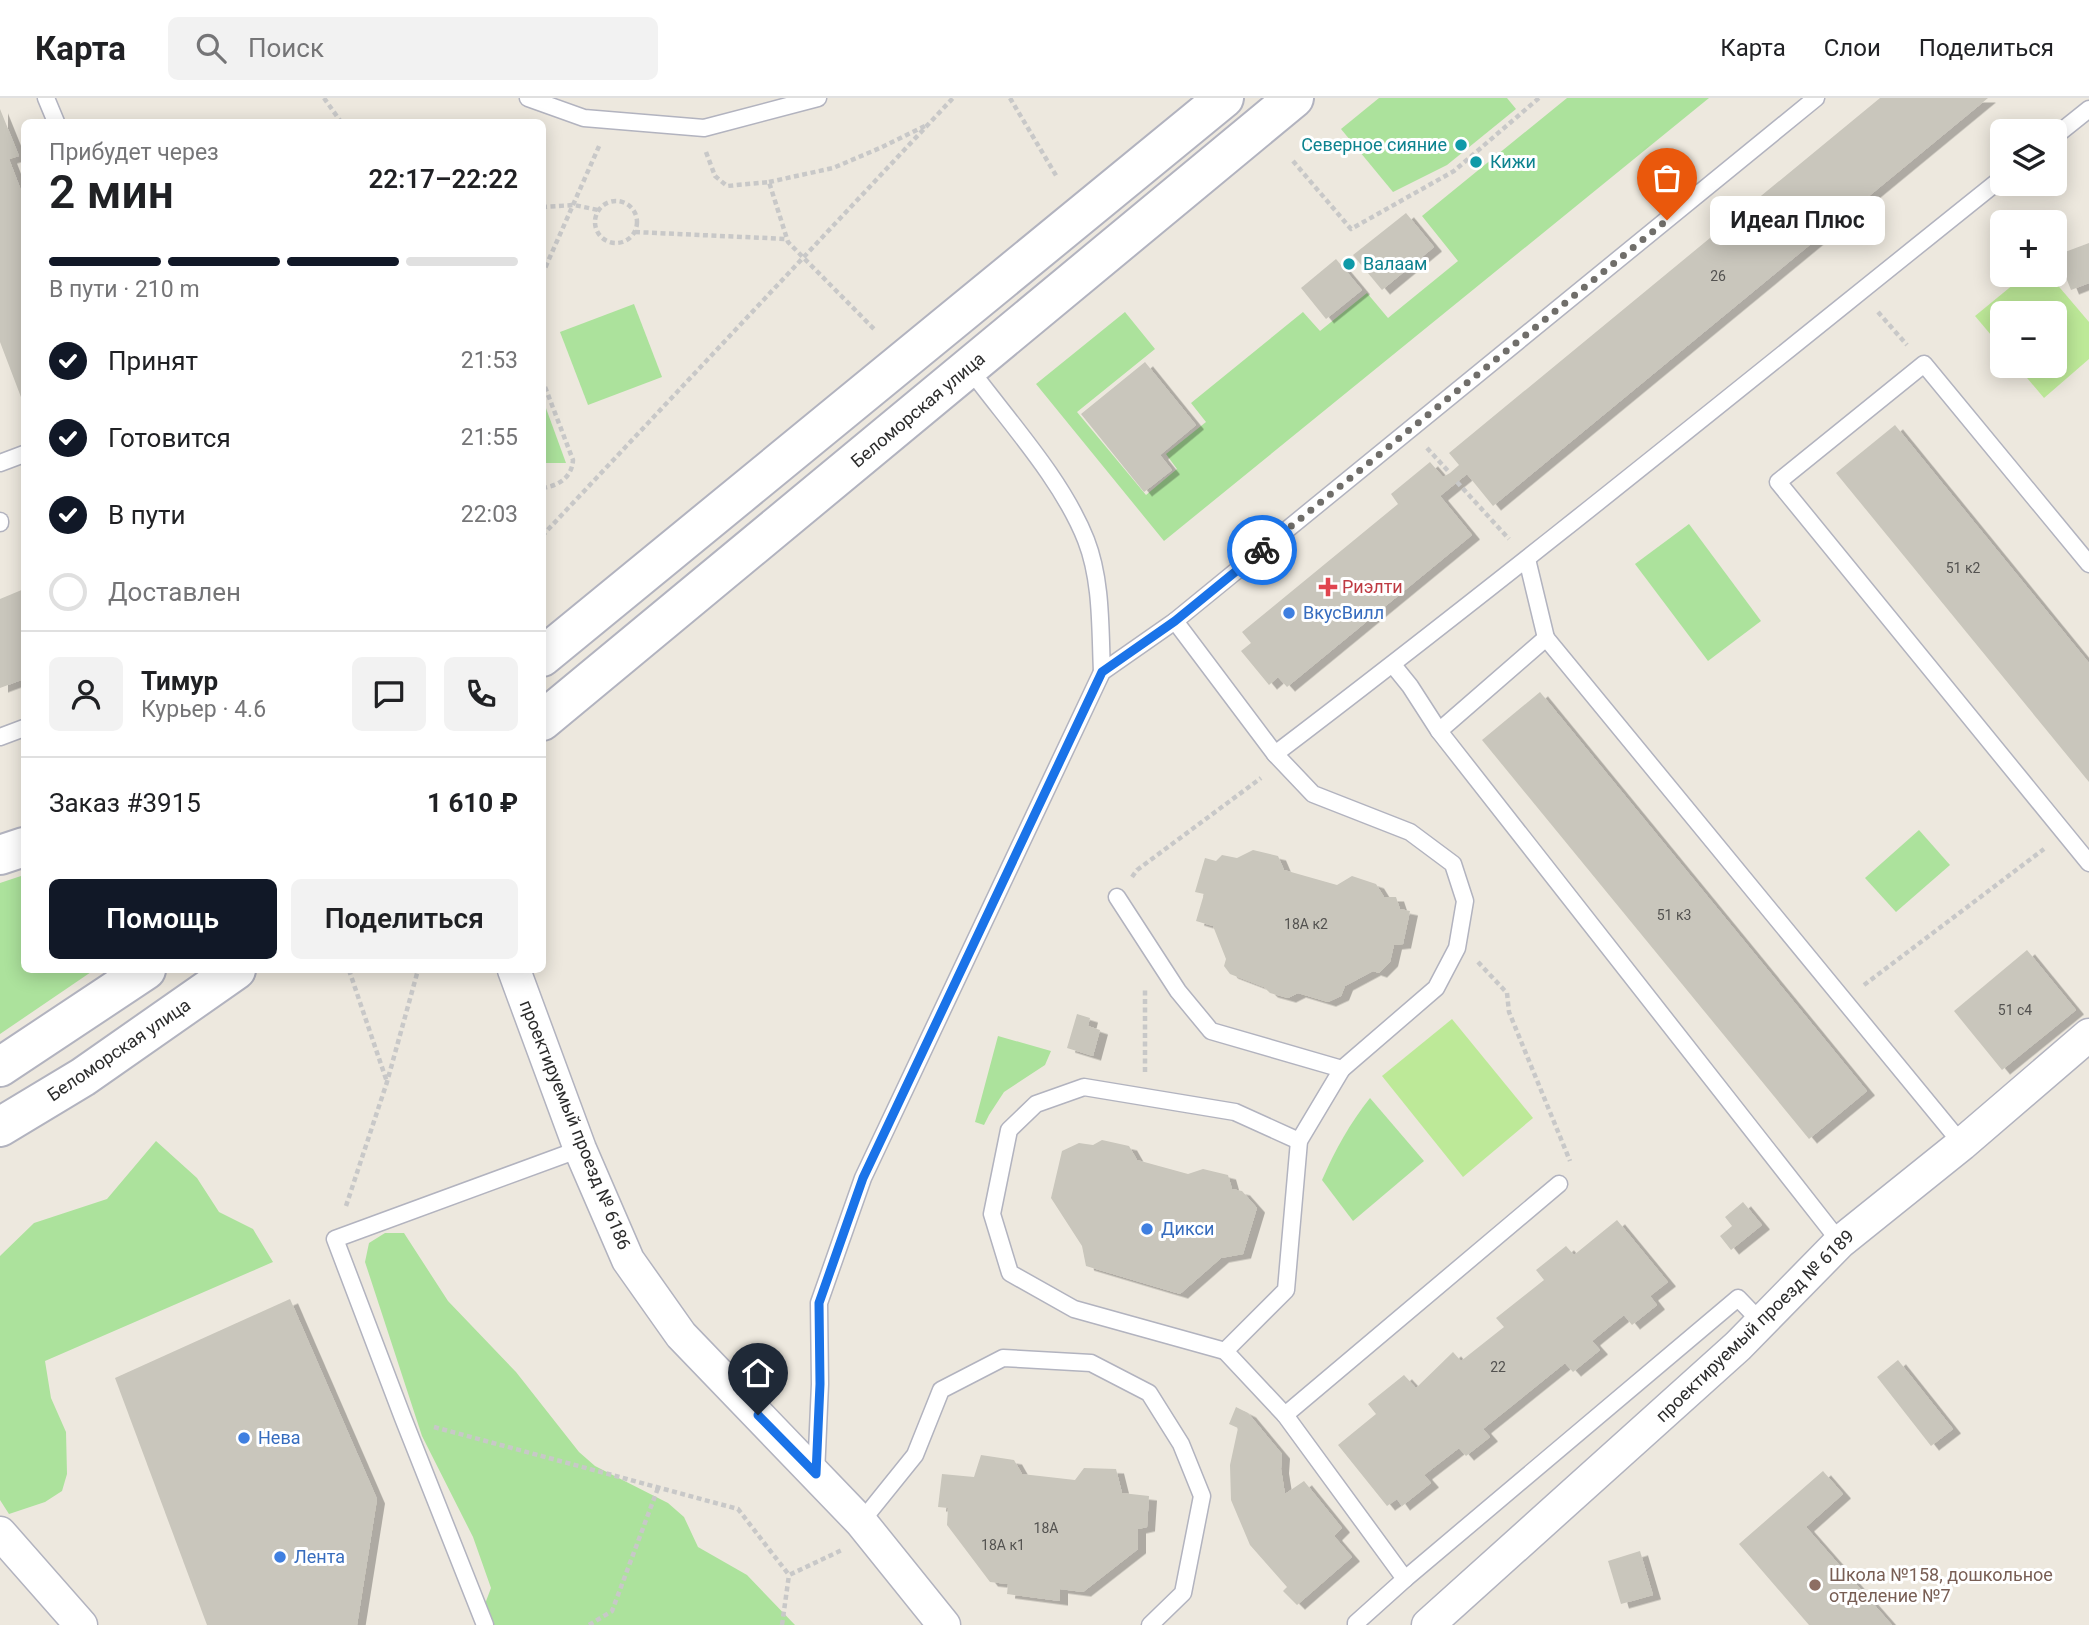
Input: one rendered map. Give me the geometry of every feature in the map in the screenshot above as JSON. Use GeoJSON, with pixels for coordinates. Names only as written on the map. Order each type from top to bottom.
{"type":"FeatureCollection","features":[{"type":"Feature","properties":{"kind":"main road"},"geometry":{"type":"LineString","coordinates":[[546,654],[1224,98]]}},
{"type":"Feature","properties":{"kind":"main road","name":"Беломорская улица"},"geometry":{"type":"LineString","coordinates":[[546,718],[1294,98]]}},
{"type":"Feature","properties":{"kind":"main road"},"geometry":{"type":"LineString","coordinates":[[0,855],[21,848]]}},
{"type":"Feature","properties":{"kind":"main road"},"geometry":{"type":"LineString","coordinates":[[0,1067],[141,973]]}},
{"type":"Feature","properties":{"kind":"main road","name":"Беломорская улица"},"geometry":{"type":"LineString","coordinates":[[0,1127],[83,1077],[232,973]]}},
{"type":"Feature","properties":{"kind":"main road"},"geometry":{"type":"LineString","coordinates":[[0,1154],[83,1077]]}},
{"type":"Feature","properties":{"kind":"street","name":"проектируемый проезд № 6186"},"geometry":{"type":"LineString","coordinates":[[515,973],[580,1149],[628,1261],[681,1335],[866,1529],[944,1625]]}},
{"type":"Feature","properties":{"kind":"street","name":"проектируемый проезд № 6189"},"geometry":{"type":"LineString","coordinates":[[1428,1625],[1738,1346],[1840,1242],[1962,1144],[2089,1035]]}},
{"type":"Feature","properties":{"kind":"street"},"geometry":{"type":"LineString","coordinates":[[0,1533],[81,1625]]}},
{"type":"Feature","properties":{"kind":"lane"},"geometry":{"type":"LineString","coordinates":[[46,98],[55,119]]}},
{"type":"Feature","properties":{"kind":"lane"},"geometry":{"type":"LineString","coordinates":[[528,98],[584,118],[705,128],[818,98]]}},
{"type":"Feature","properties":{"kind":"lane"},"geometry":{"type":"LineString","coordinates":[[1102,672],[1175,621],[1815,98]]}},
{"type":"Feature","properties":{"kind":"lane"},"geometry":{"type":"LineString","coordinates":[[2067,126],[2089,109]]}},
{"type":"Feature","properties":{"kind":"lane"},"geometry":{"type":"LineString","coordinates":[[1275,754],[1527,559],[1990,188]]}},
{"type":"Feature","properties":{"kind":"lane"},"geometry":{"type":"LineString","coordinates":[[2089,564],[1924,364],[1778,482],[2089,863]]}},
{"type":"Feature","properties":{"kind":"lane"},"geometry":{"type":"LineString","coordinates":[[816,1474],[820,1384],[819,1303],[863,1178],[1102,672],[1097,583],[1086,541],[1057,485],[969,368]]}},
{"type":"Feature","properties":{"kind":"lane"},"geometry":{"type":"LineString","coordinates":[[0,463],[21,455]]}},
{"type":"Feature","properties":{"kind":"lane"},"geometry":{"type":"LineString","coordinates":[[1527,559],[1546,638],[1962,1144]]}},
{"type":"Feature","properties":{"kind":"lane"},"geometry":{"type":"LineString","coordinates":[[1175,621],[1275,754],[1313,794],[1410,832],[1453,864],[1465,901],[1457,948],[1436,988],[1342,1069],[1298,1141],[1286,1290],[1226,1351]]}},
{"type":"Feature","properties":{"kind":"lane"},"geometry":{"type":"LineString","coordinates":[[1439,731],[1546,638]]}},
{"type":"Feature","properties":{"kind":"lane"},"geometry":{"type":"LineString","coordinates":[[1393,664],[1439,731],[1840,1242]]}},
{"type":"Feature","properties":{"kind":"lane"},"geometry":{"type":"LineString","coordinates":[[0,737],[21,729]]}},
{"type":"Feature","properties":{"kind":"lane"},"geometry":{"type":"LineString","coordinates":[[1117,897],[1178,991],[1211,1031],[1342,1069]]}},
{"type":"Feature","properties":{"kind":"lane"},"geometry":{"type":"LineString","coordinates":[[1298,1141],[1235,1112],[1084,1087],[1036,1104],[1009,1130],[992,1214],[1010,1273],[1074,1309],[1226,1351],[1285,1415],[1405,1579]]}},
{"type":"Feature","properties":{"kind":"lane"},"geometry":{"type":"LineString","coordinates":[[485,1625],[335,1239],[580,1149]]}},
{"type":"Feature","properties":{"kind":"lane"},"geometry":{"type":"LineString","coordinates":[[1285,1415],[1559,1184]]}},
{"type":"Feature","properties":{"kind":"lane"},"geometry":{"type":"LineString","coordinates":[[1356,1625],[1405,1579],[1738,1298],[1761,1322]]}},
{"type":"Feature","properties":{"kind":"lane"},"geometry":{"type":"LineString","coordinates":[[866,1529],[915,1455],[941,1390],[1003,1358],[1091,1363],[1149,1393],[1181,1444],[1202,1496],[1184,1593],[1150,1625]]}},
{"type":"Feature","properties":{"kind":"path"},"geometry":{"type":"LineString","coordinates":[[324,98],[339,119]]}},
{"type":"Feature","properties":{"kind":"path"},"geometry":{"type":"LineString","coordinates":[[546,532],[953,98]]}},
{"type":"Feature","properties":{"kind":"path"},"geometry":{"type":"LineString","coordinates":[[1010,98],[1057,177]]}},
{"type":"Feature","properties":{"kind":"path"},"geometry":{"type":"LineString","coordinates":[[1293,161],[1351,229],[1454,171],[1539,98]]}},
{"type":"Feature","properties":{"kind":"path"},"geometry":{"type":"LineString","coordinates":[[546,266],[611,120]]}},
{"type":"Feature","properties":{"kind":"path"},"geometry":{"type":"LineString","coordinates":[[705,128],[705,150],[715,176],[727,186],[769,182],[833,168],[929,124]]}},
{"type":"Feature","properties":{"kind":"path"},"geometry":{"type":"LineString","coordinates":[[769,182],[787,239],[874,329]]}},
{"type":"Feature","properties":{"kind":"path"},"geometry":{"type":"LineString","coordinates":[[615,200],[624,202],[637,216],[638,225],[635,232],[627,241],[618,244],[608,242],[600,237],[595,228],[594,219],[598,210],[615,200]]}},
{"type":"Feature","properties":{"kind":"path"},"geometry":{"type":"LineString","coordinates":[[546,207],[574,205],[598,210]]}},
{"type":"Feature","properties":{"kind":"path"},"geometry":{"type":"LineString","coordinates":[[635,232],[787,239]]}},
{"type":"Feature","properties":{"kind":"path"},"geometry":{"type":"LineString","coordinates":[[1861,292],[1924,364]]}},
{"type":"Feature","properties":{"kind":"path"},"geometry":{"type":"LineString","coordinates":[[546,389],[573,460],[573,470],[566,479],[546,487]]}},
{"type":"Feature","properties":{"kind":"path"},"geometry":{"type":"LineString","coordinates":[[1457,482],[1527,559]]}},
{"type":"Feature","properties":{"kind":"path"},"geometry":{"type":"LineString","coordinates":[[1117,897],[1137,870],[1263,776],[1287,768]]}},
{"type":"Feature","properties":{"kind":"path"},"geometry":{"type":"LineString","coordinates":[[1844,1000],[2066,833]]}},
{"type":"Feature","properties":{"kind":"path"},"geometry":{"type":"LineString","coordinates":[[1145,1097],[1145,976],[1149,944]]}},
{"type":"Feature","properties":{"kind":"path"},"geometry":{"type":"LineString","coordinates":[[349,973],[387,1083]]}},
{"type":"Feature","properties":{"kind":"path"},"geometry":{"type":"LineString","coordinates":[[335,1239],[387,1083],[417,973]]}},
{"type":"Feature","properties":{"kind":"path"},"geometry":{"type":"LineString","coordinates":[[403,1418],[738,1509],[789,1574],[782,1625]]}},
{"type":"Feature","properties":{"kind":"path"},"geometry":{"type":"LineString","coordinates":[[589,1625],[612,1611],[658,1488]]}},
{"type":"Feature","properties":{"kind":"path"},"geometry":{"type":"LineString","coordinates":[[789,1574],[866,1529]]}},
{"type":"Feature","properties":{"kind":"green space"},"geometry":{"type":"Polygon","coordinates":[[[1379,98],[1507,98],[1516,109],[1447,165],[1393,192],[1341,129],[1379,98]]]}},
{"type":"Feature","properties":{"kind":"green space"},"geometry":{"type":"Polygon","coordinates":[[[1567,98],[1709,98],[1164,541],[1036,384],[1125,312],[1155,349],[1077,412],[1146,495],[1177,469],[1166,454],[1206,422],[1191,403],[1303,312],[1320,331],[1367,293],[1388,318],[1458,261],[1422,216],[1567,98]]]}},
{"type":"Feature","properties":{"kind":"green space"},"geometry":{"type":"Polygon","coordinates":[[[2010,287],[2059,287],[2089,322],[2089,359],[2044,398],[2027,378],[2067,378],[2067,301],[1993,301],[2010,287]]]}},
{"type":"Feature","properties":{"kind":"green space"},"geometry":{"type":"Polygon","coordinates":[[[634,304],[662,377],[588,405],[560,332],[634,304]]]}},
{"type":"Feature","properties":{"kind":"green space"},"geometry":{"type":"Polygon","coordinates":[[[1990,304],[1990,334],[1975,316],[1990,304]]]}},
{"type":"Feature","properties":{"kind":"green space"},"geometry":{"type":"Polygon","coordinates":[[[546,408],[566,463],[546,463],[546,408]]]}},
{"type":"Feature","properties":{"kind":"green space"},"geometry":{"type":"Polygon","coordinates":[[[1689,524],[1761,621],[1708,661],[1635,564],[1689,524]]]}},
{"type":"Feature","properties":{"kind":"green space"},"geometry":{"type":"Polygon","coordinates":[[[1919,830],[1950,865],[1896,912],[1865,878],[1919,830]]]}},
{"type":"Feature","properties":{"kind":"green space"},"geometry":{"type":"Polygon","coordinates":[[[21,876],[21,973],[90,973],[0,1034],[0,883],[21,876]]]}},
{"type":"Feature","properties":{"kind":"green space"},"geometry":{"type":"Polygon","coordinates":[[[1452,1019],[1533,1118],[1463,1177],[1382,1076],[1452,1019]]]}},
{"type":"Feature","properties":{"kind":"green space"},"geometry":{"type":"Polygon","coordinates":[[[998,1036],[1051,1051],[1045,1065],[1004,1092],[984,1125],[975,1122],[998,1036]]]}},
{"type":"Feature","properties":{"kind":"green space"},"geometry":{"type":"Polygon","coordinates":[[[1370,1098],[1424,1161],[1353,1221],[1322,1180],[1343,1137],[1370,1098]]]}},
{"type":"Feature","properties":{"kind":"green space"},"geometry":{"type":"Polygon","coordinates":[[[156,1141],[197,1178],[219,1212],[253,1229],[273,1262],[45,1361],[51,1398],[66,1432],[67,1474],[62,1491],[45,1502],[9,1514],[0,1500],[0,1256],[34,1223],[107,1199],[156,1141]]]}},
{"type":"Feature","properties":{"kind":"green space"},"geometry":{"type":"Polygon","coordinates":[[[385,1233],[404,1233],[448,1301],[516,1372],[579,1452],[595,1466],[668,1503],[684,1517],[698,1547],[747,1575],[795,1625],[477,1625],[491,1588],[473,1537],[422,1436],[365,1262],[369,1243],[385,1233]]]}},
{"type":"Feature","properties":{"kind":"building"},"geometry":{"type":"Polygon","coordinates":[[[1880,98],[1988,98],[1493,506],[1467,474],[1440,496],[1472,535],[1287,687],[1278,677],[1269,685],[1241,651],[1251,643],[1242,632],[1398,504],[1391,494],[1430,462],[1443,477],[1450,473],[1459,465],[1449,453],[1880,98]]]}},
{"type":"Feature","properties":{"kind":"building"},"geometry":{"type":"Polygon","coordinates":[[[0,109],[19,156],[9,159],[21,190],[21,397],[0,342],[0,109]]]}},
{"type":"Feature","properties":{"kind":"building"},"geometry":{"type":"Polygon","coordinates":[[[1406,213],[1434,247],[1382,290],[1353,255],[1406,213]]]}},
{"type":"Feature","properties":{"kind":"building"},"geometry":{"type":"Polygon","coordinates":[[[2089,243],[2089,283],[2071,290],[2067,280],[2067,251],[2089,243]]]}},
{"type":"Feature","properties":{"kind":"building"},"geometry":{"type":"Polygon","coordinates":[[[1336,259],[1362,290],[1326,319],[1301,288],[1336,259]]]}},
{"type":"Feature","properties":{"kind":"building"},"geometry":{"type":"Polygon","coordinates":[[[1145,362],[1196,425],[1160,455],[1172,470],[1144,492],[1081,414],[1145,362]]]}},
{"type":"Feature","properties":{"kind":"building"},"geometry":{"type":"Polygon","coordinates":[[[1895,425],[2089,663],[2089,782],[1836,473],[1895,425]]]}},
{"type":"Feature","properties":{"kind":"building"},"geometry":{"type":"Polygon","coordinates":[[[21,590],[21,680],[0,688],[0,599],[21,590]]]}},
{"type":"Feature","properties":{"kind":"building"},"geometry":{"type":"Polygon","coordinates":[[[1540,692],[1867,1091],[1809,1139],[1482,740],[1540,692]]]}},
{"type":"Feature","properties":{"kind":"building"},"geometry":{"type":"Polygon","coordinates":[[[1253,850],[1278,856],[1284,870],[1337,885],[1352,876],[1376,884],[1384,897],[1396,897],[1400,909],[1410,911],[1403,944],[1394,945],[1390,962],[1379,973],[1373,971],[1345,986],[1341,996],[1328,1002],[1298,993],[1288,998],[1270,993],[1264,987],[1230,974],[1224,966],[1226,959],[1213,926],[1196,921],[1204,894],[1195,892],[1205,858],[1216,861],[1222,855],[1237,858],[1253,850]]]}},
{"type":"Feature","properties":{"kind":"building"},"geometry":{"type":"Polygon","coordinates":[[[2027,950],[2076,1010],[2002,1070],[1954,1011],[2027,950]]]}},
{"type":"Feature","properties":{"kind":"building"},"geometry":{"type":"Polygon","coordinates":[[[1077,1014],[1090,1018],[1088,1026],[1100,1030],[1093,1056],[1067,1048],[1077,1014]]]}},
{"type":"Feature","properties":{"kind":"building"},"geometry":{"type":"Polygon","coordinates":[[[1102,1140],[1129,1146],[1137,1160],[1188,1174],[1203,1169],[1228,1175],[1232,1189],[1242,1191],[1257,1208],[1243,1254],[1221,1258],[1180,1294],[1086,1266],[1082,1246],[1051,1198],[1062,1151],[1079,1143],[1093,1145],[1102,1140]]]}},
{"type":"Feature","properties":{"kind":"building"},"geometry":{"type":"Polygon","coordinates":[[[1743,1202],[1762,1225],[1731,1250],[1720,1236],[1732,1226],[1725,1217],[1743,1202]]]}},
{"type":"Feature","properties":{"kind":"building"},"geometry":{"type":"Polygon","coordinates":[[[1617,1220],[1668,1282],[1650,1296],[1657,1305],[1632,1325],[1624,1315],[1592,1341],[1600,1350],[1573,1372],[1565,1363],[1483,1429],[1490,1437],[1466,1456],[1459,1448],[1424,1475],[1431,1483],[1402,1506],[1397,1499],[1387,1506],[1338,1445],[1376,1414],[1368,1404],[1404,1375],[1416,1388],[1453,1352],[1461,1361],[1504,1327],[1496,1318],[1544,1280],[1536,1270],[1566,1246],[1574,1255],[1617,1220]]]}},
{"type":"Feature","properties":{"kind":"building","name":"Нева"},"geometry":{"type":"Polygon","coordinates":[[[290,1299],[377,1499],[357,1625],[207,1625],[115,1378],[290,1299]]]}},
{"type":"Feature","properties":{"kind":"building"},"geometry":{"type":"Polygon","coordinates":[[[1898,1360],[1953,1429],[1931,1446],[1877,1377],[1898,1360]]]}},
{"type":"Feature","properties":{"kind":"building"},"geometry":{"type":"Polygon","coordinates":[[[1236,1407],[1248,1413],[1282,1454],[1281,1469],[1285,1494],[1304,1481],[1342,1528],[1334,1536],[1352,1557],[1297,1605],[1283,1591],[1287,1587],[1250,1545],[1231,1500],[1230,1465],[1238,1428],[1229,1424],[1236,1407]]]}},
{"type":"Feature","properties":{"kind":"building"},"geometry":{"type":"Polygon","coordinates":[[[981,1455],[1014,1460],[1022,1474],[1075,1480],[1084,1468],[1116,1469],[1122,1493],[1149,1496],[1147,1527],[1138,1529],[1138,1549],[1083,1592],[1060,1589],[1060,1601],[1007,1594],[1008,1584],[990,1582],[947,1525],[948,1508],[938,1507],[942,1474],[974,1477],[981,1455]]]}},
{"type":"Feature","properties":{"kind":"building","name":"Школа №158, дошкольное отделение №7"},"geometry":{"type":"Polygon","coordinates":[[[1823,1471],[1843,1494],[1806,1527],[1892,1625],[1809,1625],[1739,1544],[1823,1471]]]}},
{"type":"Feature","properties":{"kind":"building"},"geometry":{"type":"Polygon","coordinates":[[[1640,1551],[1653,1595],[1621,1604],[1608,1561],[1640,1551]]]}},
{"type":"Feature","properties":{"kind":"way so far"},"geometry":{"type":"LineString","coordinates":[[1262,550],[1667,220]]}},
{"type":"Feature","properties":{"kind":"place","name":"Северное сияние"},"geometry":{"type":"Point","coordinates":[1461,145]}},
{"type":"Feature","properties":{"kind":"place","name":"Кижи"},"geometry":{"type":"Point","coordinates":[1476,162]}},
{"type":"Feature","properties":{"kind":"place","name":"Идеал Плюс"},"geometry":{"type":"Point","coordinates":[1667,220]}},
{"type":"Feature","properties":{"kind":"place","name":"Валаам"},"geometry":{"type":"Point","coordinates":[1349,264]}},
{"type":"Feature","properties":{"kind":"place","name":"Риэлти"},"geometry":{"type":"Point","coordinates":[1328,587]}},
{"type":"Feature","properties":{"kind":"place","name":"ВкусВилл"},"geometry":{"type":"Point","coordinates":[1289,613]}},
{"type":"Feature","properties":{"kind":"place","name":"Дикси"},"geometry":{"type":"Point","coordinates":[1147,1229]}},
{"type":"Feature","properties":{"kind":"place","name":"Нева"},"geometry":{"type":"Point","coordinates":[244,1438]}},
{"type":"Feature","properties":{"kind":"place","name":"Лента"},"geometry":{"type":"Point","coordinates":[280,1557]}},
{"type":"Feature","properties":{"kind":"place","name":"Школа №158, дошкольное отделение №7"},"geometry":{"type":"Point","coordinates":[1815,1585]}},
{"type":"Feature","properties":{"kind":"route"},"geometry":{"type":"LineString","coordinates":[[758,1415],[816,1474],[820,1384],[819,1303],[863,1178],[1102,672],[1175,621],[1262,550]]}}]}
